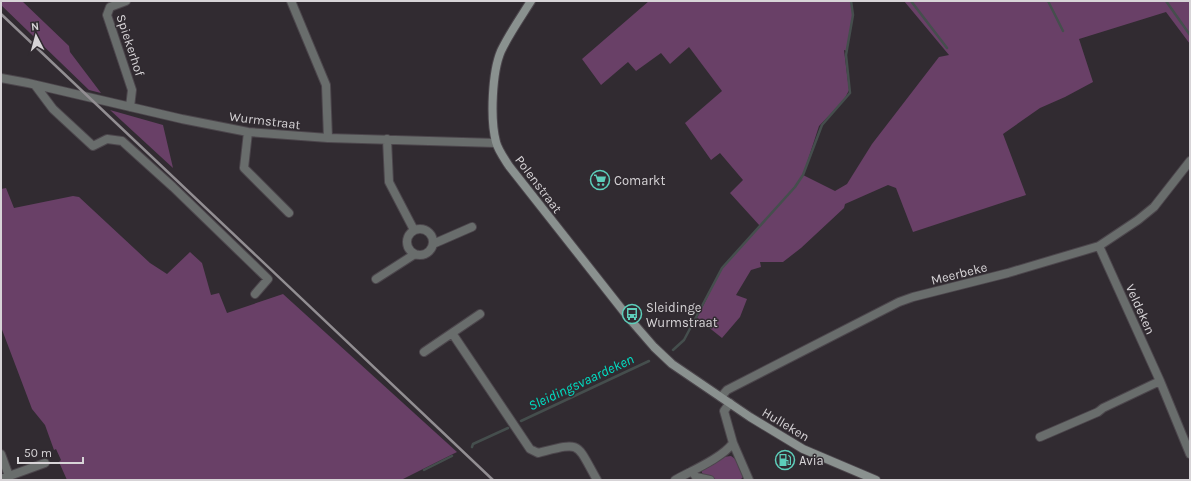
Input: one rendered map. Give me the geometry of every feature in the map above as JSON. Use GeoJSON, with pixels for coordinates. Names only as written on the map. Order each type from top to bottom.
{"type":"FeatureCollection","features":[{"type":"Feature","properties":{"kind":"main road","name":"Polenstraat"},"geometry":{"type":"LineString","coordinates":[[531,1],[501,51],[496,70],[493,110],[496,143],[509,166],[548,216],[628,317],[662,354]]}},
{"type":"Feature","properties":{"kind":"main road","name":"Hulleken"},"geometry":{"type":"LineString","coordinates":[[662,354],[683,372],[720,397],[803,449],[876,480]]}},
{"type":"Feature","properties":{"kind":"street","name":"Spiekerhof"},"geometry":{"type":"LineString","coordinates":[[126,1],[110,7],[106,15],[132,90],[130,107]]}},
{"type":"Feature","properties":{"kind":"street"},"geometry":{"type":"LineString","coordinates":[[291,1],[326,85],[328,138]]}},
{"type":"Feature","properties":{"kind":"street","name":"Wurmstraat"},"geometry":{"type":"LineString","coordinates":[[1,78],[35,84],[130,107],[248,132],[328,138],[496,143]]}},
{"type":"Feature","properties":{"kind":"street"},"geometry":{"type":"LineString","coordinates":[[35,84],[53,109],[93,146],[107,139],[122,141],[228,239],[268,279],[255,294]]}},
{"type":"Feature","properties":{"kind":"street"},"geometry":{"type":"LineString","coordinates":[[248,132],[244,168],[289,213]]}},
{"type":"Feature","properties":{"kind":"street"},"geometry":{"type":"LineString","coordinates":[[387,139],[389,182],[414,230]]}},
{"type":"Feature","properties":{"kind":"street","name":"Meerbeke"},"geometry":{"type":"LineString","coordinates":[[720,397],[727,390],[899,302],[913,297],[1008,273],[1099,246],[1138,220],[1154,207],[1190,161]]}},
{"type":"Feature","properties":{"kind":"street"},"geometry":{"type":"LineString","coordinates":[[433,244],[432,237],[428,231],[421,229],[414,230],[409,235],[407,243],[409,250],[420,255],[428,252],[433,244],[472,227]]}},
{"type":"Feature","properties":{"kind":"street","name":"Veldeken"},"geometry":{"type":"LineString","coordinates":[[1099,246],[1160,381],[1190,454]]}},
{"type":"Feature","properties":{"kind":"street"},"geometry":{"type":"LineString","coordinates":[[376,279],[415,254]]}},
{"type":"Feature","properties":{"kind":"street"},"geometry":{"type":"LineString","coordinates":[[424,352],[480,314]]}},
{"type":"Feature","properties":{"kind":"street"},"geometry":{"type":"LineString","coordinates":[[452,333],[530,449],[538,453],[567,445],[573,446],[579,449],[597,480]]}},
{"type":"Feature","properties":{"kind":"street"},"geometry":{"type":"LineString","coordinates":[[1040,437],[1098,412],[1102,408],[1160,381]]}},
{"type":"Feature","properties":{"kind":"street"},"geometry":{"type":"LineString","coordinates":[[730,403],[724,411],[733,443],[749,480]]}},
{"type":"Feature","properties":{"kind":"street"},"geometry":{"type":"LineString","coordinates":[[675,480],[722,454],[733,443]]}},
{"type":"Feature","properties":{"kind":"street"},"geometry":{"type":"LineString","coordinates":[[1,454],[9,476]]}},
{"type":"Feature","properties":{"kind":"street"},"geometry":{"type":"LineString","coordinates":[[1,479],[45,463]]}},
{"type":"Feature","properties":{"kind":"street"},"geometry":{"type":"LineString","coordinates":[[692,471],[696,477],[710,480]]}},
{"type":"Feature","properties":{"kind":"shaded area"},"geometry":{"type":"Polygon","coordinates":[[[1,1],[22,1],[69,46],[70,52],[101,93],[89,90],[1,5],[1,1]]]}},
{"type":"Feature","properties":{"kind":"shaded area"},"geometry":{"type":"Polygon","coordinates":[[[649,1],[851,1],[853,18],[847,51],[844,50],[849,90],[844,100],[819,126],[803,175],[835,191],[847,184],[872,144],[939,57],[949,55],[904,1],[1190,1],[1190,44],[1166,12],[1079,39],[1093,82],[1040,108],[1003,134],[1026,195],[913,232],[896,188],[888,185],[845,204],[844,208],[801,248],[783,262],[760,262],[761,267],[751,270],[736,295],[747,299],[740,317],[722,338],[697,318],[722,268],[760,226],[730,193],[743,180],[720,153],[711,160],[685,123],[722,91],[689,47],[670,64],[661,53],[636,71],[628,62],[601,85],[582,59],[649,1]]]}},
{"type":"Feature","properties":{"kind":"shaded area"},"geometry":{"type":"Polygon","coordinates":[[[110,110],[163,125],[173,168],[110,110]]]}},
{"type":"Feature","properties":{"kind":"shaded area"},"geometry":{"type":"Polygon","coordinates":[[[6,188],[14,208],[73,196],[79,197],[150,263],[167,274],[190,252],[202,263],[211,295],[219,293],[227,313],[283,294],[457,452],[401,480],[67,480],[59,462],[61,460],[56,449],[54,450],[45,425],[32,409],[1,327],[1,189],[6,188]]]}},
{"type":"Feature","properties":{"kind":"shaded area"},"geometry":{"type":"Polygon","coordinates":[[[731,456],[736,460],[741,468],[743,477],[740,480],[714,479],[705,476],[702,473],[702,470],[723,457],[731,456]]]}},
{"type":"Feature","properties":{"kind":"waterway","name":"Sleidingsvaardeken"},"geometry":{"type":"LineString","coordinates":[[673,350],[684,340],[722,268],[795,187],[803,175],[822,125],[850,93],[846,55],[853,15],[851,1]]}},
{"type":"Feature","properties":{"kind":"waterway"},"geometry":{"type":"LineString","coordinates":[[911,1],[947,48]]}},
{"type":"Feature","properties":{"kind":"waterway"},"geometry":{"type":"LineString","coordinates":[[1048,1],[1063,31]]}},
{"type":"Feature","properties":{"kind":"waterway"},"geometry":{"type":"LineString","coordinates":[[1166,1],[1190,35]]}},
{"type":"Feature","properties":{"kind":"waterway","name":"Sleidingsvaardeken"},"geometry":{"type":"LineString","coordinates":[[521,421],[649,361]]}},
{"type":"Feature","properties":{"kind":"waterway","name":"Sleidingsvaardeken"},"geometry":{"type":"LineString","coordinates":[[472,447],[473,444],[508,428]]}},
{"type":"Feature","properties":{"kind":"waterway","name":"Sleidingsvaardeken"},"geometry":{"type":"LineString","coordinates":[[424,470],[452,456]]}},
{"type":"Feature","properties":{"kind":"railway"},"geometry":{"type":"LineString","coordinates":[[1,14],[493,480]]}},
{"type":"Feature","properties":{"kind":"place","name":"Comarkt"},"geometry":{"type":"Point","coordinates":[600,180]}},
{"type":"Feature","properties":{"kind":"place","name":"Sleidinge Wurmstraat"},"geometry":{"type":"Point","coordinates":[632,314]}},
{"type":"Feature","properties":{"kind":"place","name":"Avia"},"geometry":{"type":"Point","coordinates":[785,460]}}]}
